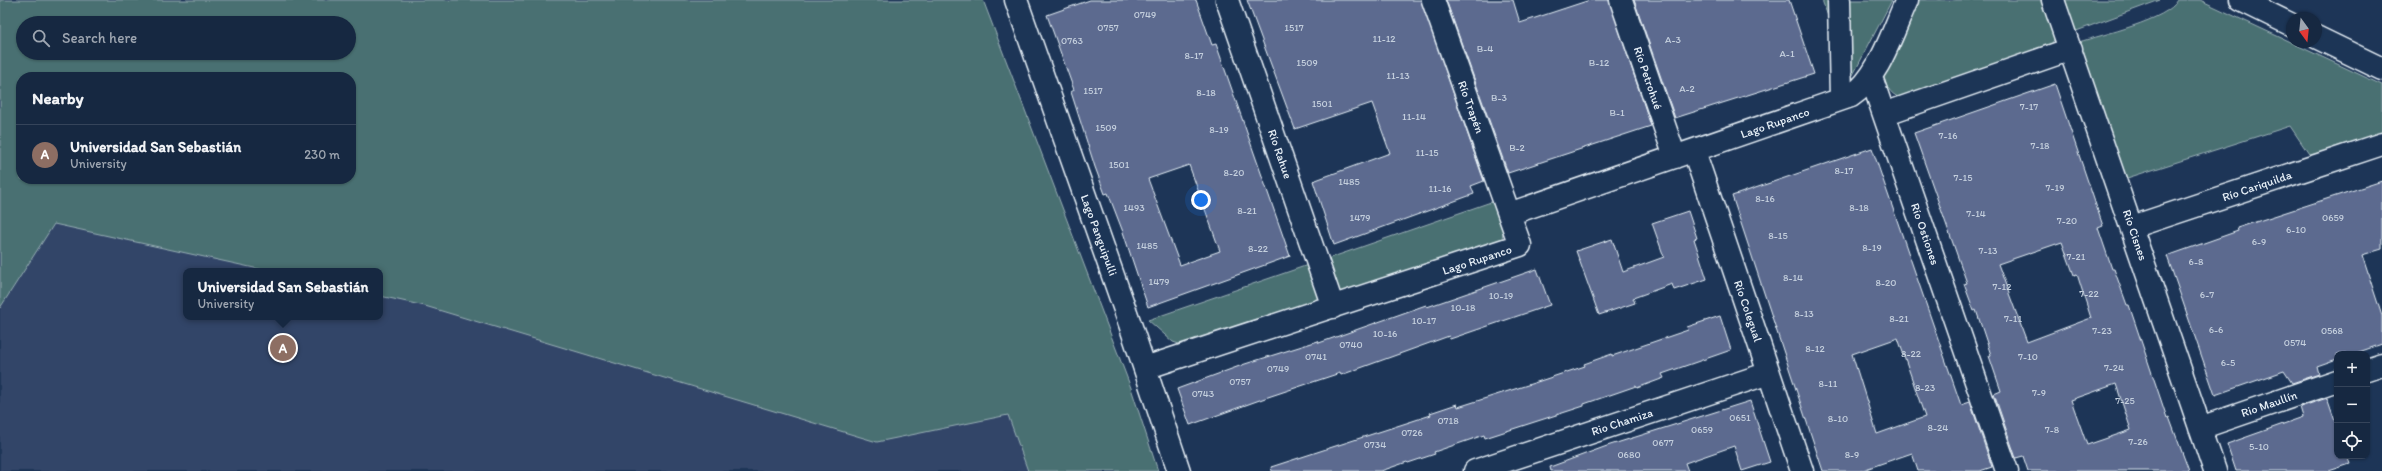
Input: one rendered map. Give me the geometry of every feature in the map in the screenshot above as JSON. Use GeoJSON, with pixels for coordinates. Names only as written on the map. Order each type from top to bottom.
{"type":"FeatureCollection","features":[{"type":"Feature","properties":{"kind":"street","name":"Lago Panguipulli"},"geometry":{"type":"LineString","coordinates":[[1016,0],[1146,368],[1179,471]]}},
{"type":"Feature","properties":{"kind":"street","name":"Río Rahue"},"geometry":{"type":"LineString","coordinates":[[1227,0],[1333,307]]}},
{"type":"Feature","properties":{"kind":"street","name":"Río Trapén"},"geometry":{"type":"LineString","coordinates":[[1433,0],[1509,214]]}},
{"type":"Feature","properties":{"kind":"street","name":"Río Petrohué"},"geometry":{"type":"LineString","coordinates":[[1621,0],[1684,154]]}},
{"type":"Feature","properties":{"kind":"street"},"geometry":{"type":"LineString","coordinates":[[1839,0],[1842,99]]}},
{"type":"Feature","properties":{"kind":"street"},"geometry":{"type":"LineString","coordinates":[[1871,77],[1907,0]]}},
{"type":"Feature","properties":{"kind":"street","name":"Río Cisnes"},"geometry":{"type":"LineString","coordinates":[[2053,0],[2215,471]]}},
{"type":"Feature","properties":{"kind":"street"},"geometry":{"type":"LineString","coordinates":[[2243,0],[2286,22]]}},
{"type":"Feature","properties":{"kind":"street"},"geometry":{"type":"LineString","coordinates":[[2322,40],[2382,69]]}},
{"type":"Feature","properties":{"kind":"street"},"geometry":{"type":"LineString","coordinates":[[1884,114],[2071,49]]}},
{"type":"Feature","properties":{"kind":"street","name":"Lago Rupanco"},"geometry":{"type":"LineString","coordinates":[[1146,368],[1520,245],[1509,214],[1842,99],[1860,91],[1871,77]]}},
{"type":"Feature","properties":{"kind":"street","name":"Río Ostiones"},"geometry":{"type":"LineString","coordinates":[[1871,77],[2007,471]]}},
{"type":"Feature","properties":{"kind":"street","name":"Río Cariquilda"},"geometry":{"type":"LineString","coordinates":[[2132,227],[2382,144]]}},
{"type":"Feature","properties":{"kind":"street","name":"Río Colegual"},"geometry":{"type":"LineString","coordinates":[[1684,154],[1769,373],[1802,471]]}},
{"type":"Feature","properties":{"kind":"street"},"geometry":{"type":"LineString","coordinates":[[2370,369],[2382,365]]}},
{"type":"Feature","properties":{"kind":"street","name":"Rio Chamiza"},"geometry":{"type":"LineString","coordinates":[[1475,471],[1769,373]]}},
{"type":"Feature","properties":{"kind":"street","name":"Rio Maullín"},"geometry":{"type":"LineString","coordinates":[[2200,428],[2334,381]]}},
{"type":"Feature","properties":{"kind":"shaded area"},"geometry":{"type":"Polygon","coordinates":[[[54,224],[254,268],[183,268],[183,320],[383,320],[383,297],[1008,415],[1158,471],[0,471],[0,308],[54,224]]]}},
{"type":"Feature","properties":{"kind":"green space"},"geometry":{"type":"Polygon","coordinates":[[[0,0],[983,0],[1131,388],[1158,471],[1028,471],[1008,415],[877,442],[425,306],[383,297],[383,268],[254,268],[54,224],[0,308],[0,0]]]}},
{"type":"Feature","properties":{"kind":"green space"},"geometry":{"type":"Polygon","coordinates":[[[1822,0],[1892,0],[1853,75],[1849,74],[1822,0]]]}},
{"type":"Feature","properties":{"kind":"green space"},"geometry":{"type":"Polygon","coordinates":[[[1915,0],[2046,0],[2056,36],[2051,45],[1900,98],[1888,89],[1883,74],[1915,0]]]}},
{"type":"Feature","properties":{"kind":"green space"},"geometry":{"type":"Polygon","coordinates":[[[2060,0],[2160,0],[2071,33],[2060,0]]]}},
{"type":"Feature","properties":{"kind":"green space"},"geometry":{"type":"Polygon","coordinates":[[[2178,0],[2200,0],[2286,40],[2286,48],[2303,48],[2382,85],[2382,136],[2313,160],[2290,126],[2124,179],[2079,42],[2133,26],[2161,14],[2172,7],[2178,0]]]}},
{"type":"Feature","properties":{"kind":"green space"},"geometry":{"type":"Polygon","coordinates":[[[1491,202],[1501,221],[1503,231],[1501,242],[1343,295],[1339,292],[1324,260],[1491,202]]]}},
{"type":"Feature","properties":{"kind":"green space"},"geometry":{"type":"Polygon","coordinates":[[[1311,264],[1320,303],[1182,345],[1173,342],[1148,320],[1311,264]]]}},
{"type":"Feature","properties":{"kind":"building"},"geometry":{"type":"Polygon","coordinates":[[[1090,0],[1196,0],[1212,45],[1216,44],[1290,256],[1148,307],[1123,232],[1108,193],[1105,194],[1095,167],[1071,92],[1074,90],[1047,15],[1090,0]],[[1189,165],[1148,179],[1180,265],[1220,251],[1189,165]]]}},
{"type":"Feature","properties":{"kind":"building"},"geometry":{"type":"Polygon","coordinates":[[[1247,0],[1421,0],[1484,181],[1471,186],[1474,194],[1334,245],[1313,181],[1390,153],[1372,103],[1295,129],[1247,0]]]}},
{"type":"Feature","properties":{"kind":"building"},"geometry":{"type":"Polygon","coordinates":[[[1446,0],[1513,0],[1520,23],[1590,0],[1609,0],[1651,126],[1508,173],[1446,0]]]}},
{"type":"Feature","properties":{"kind":"building"},"geometry":{"type":"Polygon","coordinates":[[[1634,0],[1789,0],[1814,74],[1675,118],[1634,0]]]}},
{"type":"Feature","properties":{"kind":"building"},"geometry":{"type":"Polygon","coordinates":[[[2055,84],[2103,226],[2098,228],[2112,269],[2114,269],[2127,305],[2129,305],[2167,418],[2169,417],[2189,471],[2028,471],[2023,456],[2016,458],[1994,394],[2001,391],[1989,356],[1991,355],[1976,310],[1974,311],[1964,284],[1967,283],[1914,133],[2055,84]],[[2062,242],[1998,264],[2027,342],[2091,318],[2077,274],[2074,275],[2062,242]],[[2116,384],[2071,400],[2087,445],[2131,430],[2116,384]]]}},
{"type":"Feature","properties":{"kind":"building"},"geometry":{"type":"Polygon","coordinates":[[[1872,148],[1961,405],[1970,402],[1992,467],[1980,471],[1918,471],[1912,453],[1860,471],[1823,471],[1732,196],[1872,148]],[[1898,338],[1852,354],[1877,434],[1925,417],[1898,338]]]}},
{"type":"Feature","properties":{"kind":"building"},"geometry":{"type":"Polygon","coordinates":[[[2382,181],[2382,249],[2362,255],[2382,316],[2382,344],[2362,351],[2334,351],[2334,360],[2317,366],[2319,374],[2292,383],[2284,371],[2215,395],[2167,256],[2238,231],[2237,228],[2382,181]]]}},
{"type":"Feature","properties":{"kind":"building"},"geometry":{"type":"Polygon","coordinates":[[[1688,211],[1697,238],[1694,239],[1707,279],[1674,290],[1672,284],[1633,298],[1635,303],[1599,315],[1576,251],[1612,239],[1623,272],[1664,257],[1652,223],[1688,211]]]}},
{"type":"Feature","properties":{"kind":"building"},"geometry":{"type":"Polygon","coordinates":[[[1537,269],[1550,305],[1450,339],[1449,336],[1341,375],[1340,373],[1190,425],[1177,389],[1245,364],[1318,341],[1319,343],[1426,305],[1427,307],[1537,269]]]}},
{"type":"Feature","properties":{"kind":"building"},"geometry":{"type":"Polygon","coordinates":[[[1720,316],[1731,350],[1662,374],[1664,378],[1637,388],[1636,386],[1584,404],[1584,406],[1485,438],[1484,435],[1434,452],[1435,454],[1381,471],[1272,471],[1271,467],[1431,415],[1430,413],[1457,404],[1458,407],[1585,366],[1584,364],[1688,330],[1687,327],[1720,316]]]}},
{"type":"Feature","properties":{"kind":"building"},"geometry":{"type":"Polygon","coordinates":[[[2327,398],[2334,418],[2334,459],[2348,459],[2350,464],[2329,471],[2236,471],[2227,444],[2303,417],[2300,407],[2327,398]]]}},
{"type":"Feature","properties":{"kind":"building"},"geometry":{"type":"Polygon","coordinates":[[[1750,401],[1770,462],[1742,471],[1734,446],[1685,463],[1688,471],[1551,471],[1550,467],[1607,446],[1750,401]]]}},
{"type":"Feature","properties":{"kind":"place","name":"Universidad San Sebastián"},"geometry":{"type":"Point","coordinates":[283,348]}}]}
